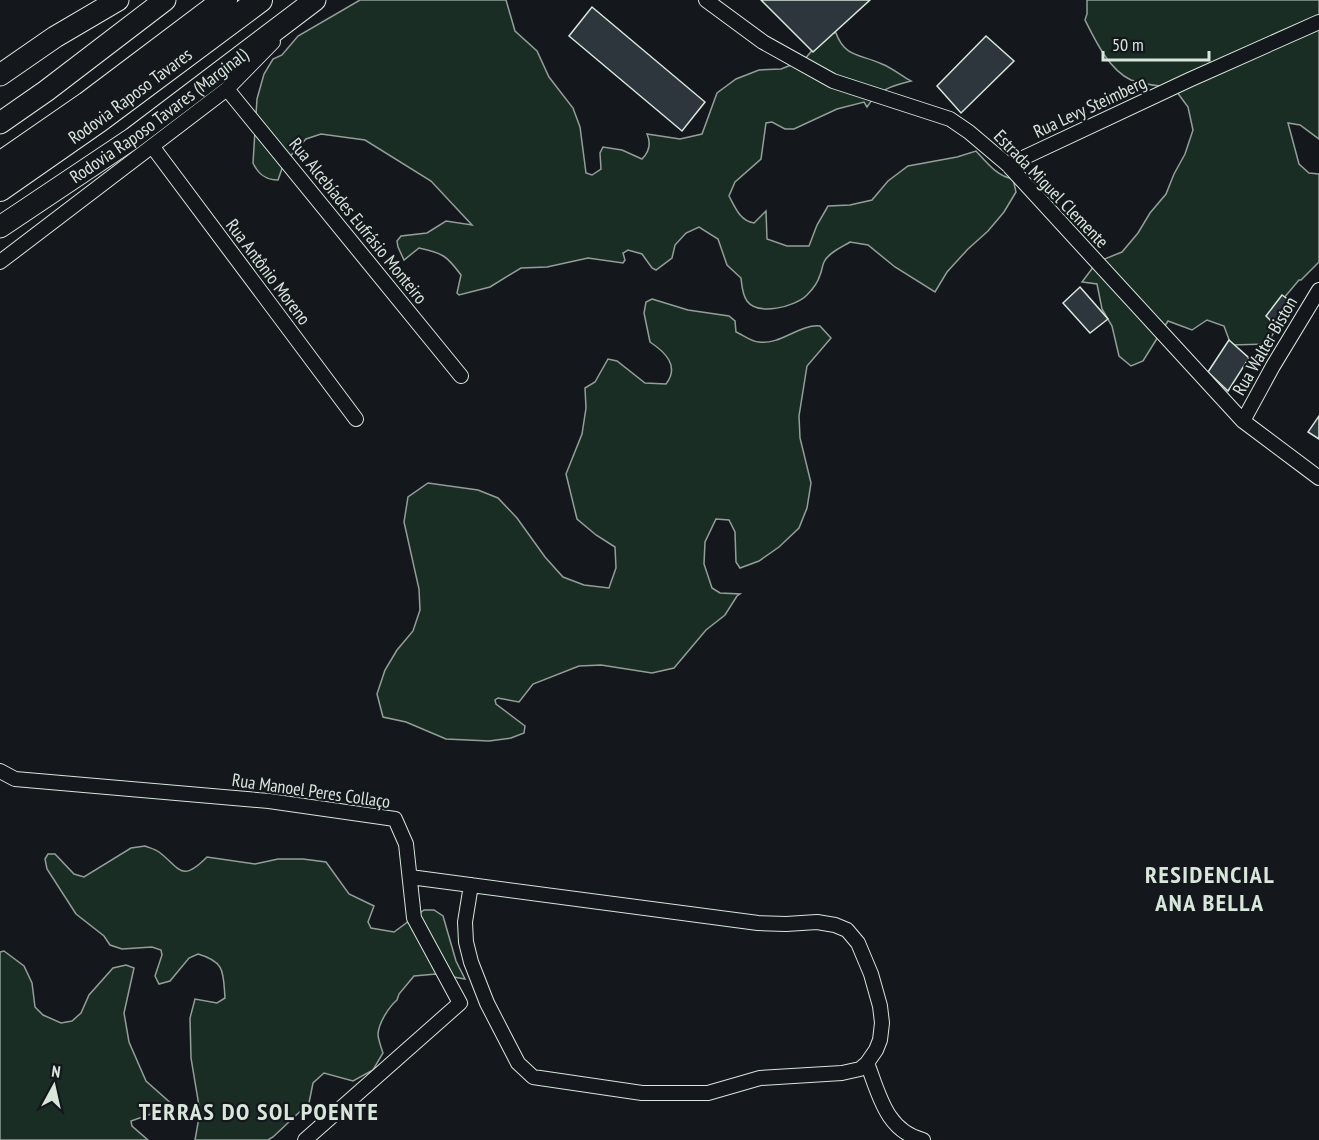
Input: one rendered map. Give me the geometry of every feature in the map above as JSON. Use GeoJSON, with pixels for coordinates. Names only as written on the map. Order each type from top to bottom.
{"type":"FeatureCollection","features":[{"type":"Feature","properties":{"kind":"highway"},"geometry":{"type":"LineString","coordinates":[[0,75],[55,37],[118,0]]}},
{"type":"Feature","properties":{"kind":"highway"},"geometry":{"type":"LineString","coordinates":[[0,123],[46,91],[165,0]]}},
{"type":"Feature","properties":{"kind":"highway","name":"Rodovia Raposo Tavares"},"geometry":{"type":"LineString","coordinates":[[0,164],[87,104],[225,0]]}},
{"type":"Feature","properties":{"kind":"highway","name":"Rodovia Raposo Tavares"},"geometry":{"type":"LineString","coordinates":[[0,189],[99,120],[260,0]]}},
{"type":"Feature","properties":{"kind":"highway","name":"Rodovia Raposo Tavares (Marginal)"},"geometry":{"type":"LineString","coordinates":[[0,227],[133,138],[315,0]]}},
{"type":"Feature","properties":{"kind":"street"},"geometry":{"type":"LineString","coordinates":[[0,262],[227,88],[315,0]]}},
{"type":"Feature","properties":{"kind":"street","name":"Estrada Miguel Clemente"},"geometry":{"type":"LineString","coordinates":[[706,0],[763,42],[833,81],[950,119],[969,132],[1008,165],[1244,421],[1319,478]]}},
{"type":"Feature","properties":{"kind":"street","name":"Rua Levy Steimberg"},"geometry":{"type":"LineString","coordinates":[[1008,165],[1319,22]]}},
{"type":"Feature","properties":{"kind":"street","name":"Rua Alcebíades Eufrásio Monteiro"},"geometry":{"type":"LineString","coordinates":[[227,88],[461,376]]}},
{"type":"Feature","properties":{"kind":"street","name":"Rua Antônio Moreno"},"geometry":{"type":"LineString","coordinates":[[152,146],[356,419]]}},
{"type":"Feature","properties":{"kind":"street","name":"Rua Walter Biston"},"geometry":{"type":"LineString","coordinates":[[1244,421],[1273,366],[1319,290]]}},
{"type":"Feature","properties":{"kind":"street","name":"Rua Manoel Peres Collaço"},"geometry":{"type":"LineString","coordinates":[[0,771],[15,779],[269,801],[395,819],[406,843],[414,918],[460,1003],[305,1140]]}},
{"type":"Feature","properties":{"kind":"street"},"geometry":{"type":"LineString","coordinates":[[410,877],[471,885],[758,923],[817,922],[835,925],[847,930],[858,943],[880,1006],[882,1023],[880,1040],[876,1050],[860,1069],[842,1073],[760,1078],[708,1093],[642,1093],[533,1077],[518,1063],[487,1004],[471,962],[466,942],[465,922],[471,885]]}},
{"type":"Feature","properties":{"kind":"street"},"geometry":{"type":"LineString","coordinates":[[867,1063],[889,1117],[914,1138],[923,1140]]}},
{"type":"Feature","properties":{"kind":"green space"},"geometry":{"type":"Polygon","coordinates":[[[360,0],[506,0],[515,31],[537,51],[549,77],[573,108],[580,127],[586,173],[592,175],[601,169],[600,153],[603,147],[622,150],[642,159],[649,147],[647,134],[680,139],[702,134],[717,93],[736,79],[759,70],[781,69],[804,60],[820,41],[820,30],[836,33],[849,51],[886,66],[911,81],[881,92],[867,107],[864,102],[837,109],[794,129],[785,129],[772,122],[766,123],[761,159],[735,182],[729,196],[738,213],[749,222],[754,223],[766,211],[767,239],[787,246],[809,246],[828,206],[850,205],[872,200],[888,181],[908,166],[976,151],[997,172],[1013,179],[1016,192],[1004,212],[988,231],[947,272],[935,292],[895,267],[868,245],[850,242],[826,259],[816,283],[801,299],[777,308],[759,308],[752,306],[745,298],[741,278],[727,265],[718,239],[699,227],[686,233],[675,245],[672,258],[656,270],[642,254],[628,250],[623,253],[625,260],[623,263],[588,258],[547,267],[521,268],[490,287],[459,295],[457,293],[461,275],[448,259],[419,248],[404,260],[398,247],[397,241],[401,236],[427,233],[446,221],[472,225],[431,181],[365,140],[321,134],[306,139],[284,163],[278,180],[263,176],[253,163],[257,99],[264,74],[273,59],[282,55],[298,36],[360,0]]]}},
{"type":"Feature","properties":{"kind":"green space"},"geometry":{"type":"Polygon","coordinates":[[[1087,0],[1319,0],[1319,139],[1300,125],[1288,123],[1299,164],[1309,173],[1319,174],[1319,262],[1283,299],[1279,324],[1267,344],[1231,345],[1224,326],[1207,320],[1192,330],[1168,321],[1143,361],[1131,366],[1119,356],[1112,326],[1102,309],[1097,284],[1082,282],[1097,262],[1122,252],[1138,233],[1150,213],[1166,194],[1185,154],[1193,130],[1188,107],[1174,88],[1131,80],[1109,62],[1085,20],[1087,0]]]}},
{"type":"Feature","properties":{"kind":"green space"},"geometry":{"type":"Polygon","coordinates":[[[652,299],[688,310],[729,316],[735,321],[736,332],[756,342],[775,340],[812,326],[820,326],[831,338],[807,366],[799,416],[800,438],[811,483],[807,508],[799,528],[779,547],[759,561],[740,568],[736,562],[735,532],[729,520],[716,519],[705,542],[704,564],[712,588],[720,593],[740,594],[725,615],[706,630],[674,668],[652,673],[601,665],[579,666],[533,684],[519,702],[498,698],[495,700],[496,704],[525,726],[524,733],[511,738],[489,741],[446,739],[406,722],[383,717],[377,694],[385,670],[397,650],[413,631],[420,610],[419,589],[404,522],[408,497],[428,483],[478,490],[498,498],[517,518],[545,557],[563,577],[584,585],[609,588],[616,568],[615,547],[577,519],[566,474],[582,434],[586,408],[585,388],[595,382],[608,359],[617,361],[645,383],[666,384],[670,377],[672,371],[669,360],[650,342],[644,313],[646,302],[652,299]]]}},
{"type":"Feature","properties":{"kind":"green space"},"geometry":{"type":"Polygon","coordinates":[[[145,846],[157,851],[182,871],[192,870],[207,857],[255,864],[278,859],[326,862],[349,894],[374,906],[368,922],[371,928],[394,932],[424,910],[434,910],[443,916],[456,961],[465,979],[436,974],[414,976],[382,1020],[378,1034],[383,1053],[373,1070],[353,1081],[324,1073],[313,1083],[309,1103],[268,1140],[195,1140],[200,1112],[191,1058],[190,1018],[195,999],[217,1003],[225,998],[221,970],[214,961],[198,954],[189,958],[170,981],[159,984],[155,976],[162,955],[161,950],[152,947],[122,949],[110,945],[104,936],[76,914],[47,869],[45,859],[48,854],[55,854],[74,874],[84,877],[131,848],[145,846]]]}},
{"type":"Feature","properties":{"kind":"green space"},"geometry":{"type":"Polygon","coordinates":[[[4,951],[24,966],[32,983],[35,1007],[43,1015],[61,1023],[72,1021],[81,1013],[89,995],[113,968],[126,965],[134,968],[124,1013],[129,1042],[146,1081],[174,1106],[131,1121],[132,1126],[148,1140],[0,1140],[0,952],[4,951]]]}},
{"type":"Feature","properties":{"kind":"building"},"geometry":{"type":"Polygon","coordinates":[[[761,0],[870,0],[813,52],[761,0]]]}},
{"type":"Feature","properties":{"kind":"building"},"geometry":{"type":"Polygon","coordinates":[[[592,7],[705,102],[682,131],[569,36],[592,7]]]}},
{"type":"Feature","properties":{"kind":"building"},"geometry":{"type":"Polygon","coordinates":[[[986,36],[1014,61],[961,113],[937,86],[986,36]]]}},
{"type":"Feature","properties":{"kind":"building"},"geometry":{"type":"Polygon","coordinates":[[[1080,287],[1108,319],[1090,333],[1063,303],[1080,287]]]}},
{"type":"Feature","properties":{"kind":"building"},"geometry":{"type":"Polygon","coordinates":[[[1282,295],[1296,305],[1280,330],[1266,316],[1282,295]]]}},
{"type":"Feature","properties":{"kind":"building"},"geometry":{"type":"Polygon","coordinates":[[[1229,340],[1249,358],[1228,391],[1208,372],[1229,340]]]}},
{"type":"Feature","properties":{"kind":"building"},"geometry":{"type":"Polygon","coordinates":[[[1319,416],[1319,439],[1308,432],[1319,416]]]}},
{"type":"Feature","properties":{"kind":"district","name":"RESIDENCIAL ANA BELLA"},"geometry":{"type":"Point","coordinates":[1210,889]}},
{"type":"Feature","properties":{"kind":"district","name":"TERRAS DO SOL POENTE"},"geometry":{"type":"Point","coordinates":[259,1112]}}]}
